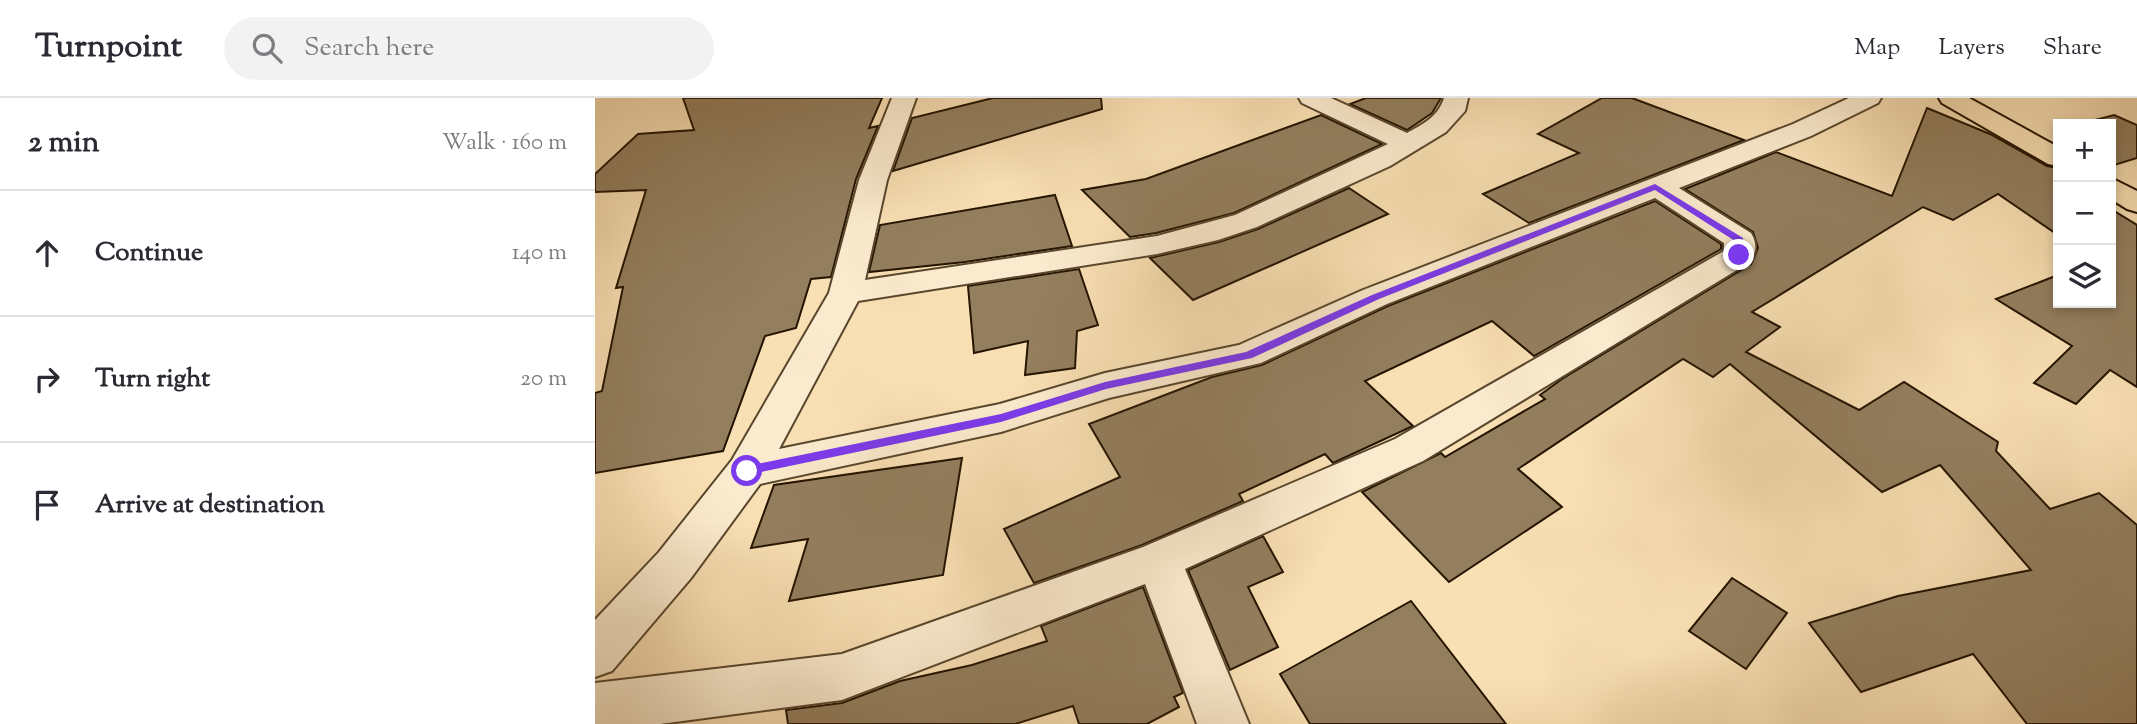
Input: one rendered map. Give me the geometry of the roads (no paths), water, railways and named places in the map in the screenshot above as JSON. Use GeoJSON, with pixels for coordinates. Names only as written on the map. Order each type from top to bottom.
{"type":"FeatureCollection","features":[{"type":"Feature","properties":{"kind":"main road"},"geometry":{"type":"LineString","coordinates":[[1951,98],[2053,155]]}},
{"type":"Feature","properties":{"kind":"main road"},"geometry":{"type":"LineString","coordinates":[[1991,98],[2053,132]]}},
{"type":"Feature","properties":{"kind":"main road"},"geometry":{"type":"LineString","coordinates":[[2116,167],[2137,179]]}},
{"type":"Feature","properties":{"kind":"main road"},"geometry":{"type":"LineString","coordinates":[[2116,190],[2137,202]]}},
{"type":"Feature","properties":{"kind":"street"},"geometry":{"type":"LineString","coordinates":[[595,655],[675,565],[747,471],[846,293],[873,180],[904,98]]}},
{"type":"Feature","properties":{"kind":"street"},"geometry":{"type":"LineString","coordinates":[[1311,98],[1408,144]]}},
{"type":"Feature","properties":{"kind":"street"},"geometry":{"type":"LineString","coordinates":[[846,293],[1157,245],[1207,234],[1245,221],[1380,160],[1437,127],[1452,111],[1456,98]]}},
{"type":"Feature","properties":{"kind":"street"},"geometry":{"type":"LineString","coordinates":[[747,471],[1001,418],[1105,386],[1248,355],[1375,297],[1802,130],[1869,98]]}},
{"type":"Feature","properties":{"kind":"street"},"geometry":{"type":"LineString","coordinates":[[595,708],[842,677],[1159,560],[1409,450],[1739,255],[1740,240],[1655,186]]}},
{"type":"Feature","properties":{"kind":"street"},"geometry":{"type":"LineString","coordinates":[[1159,560],[1223,724]]}}]}
